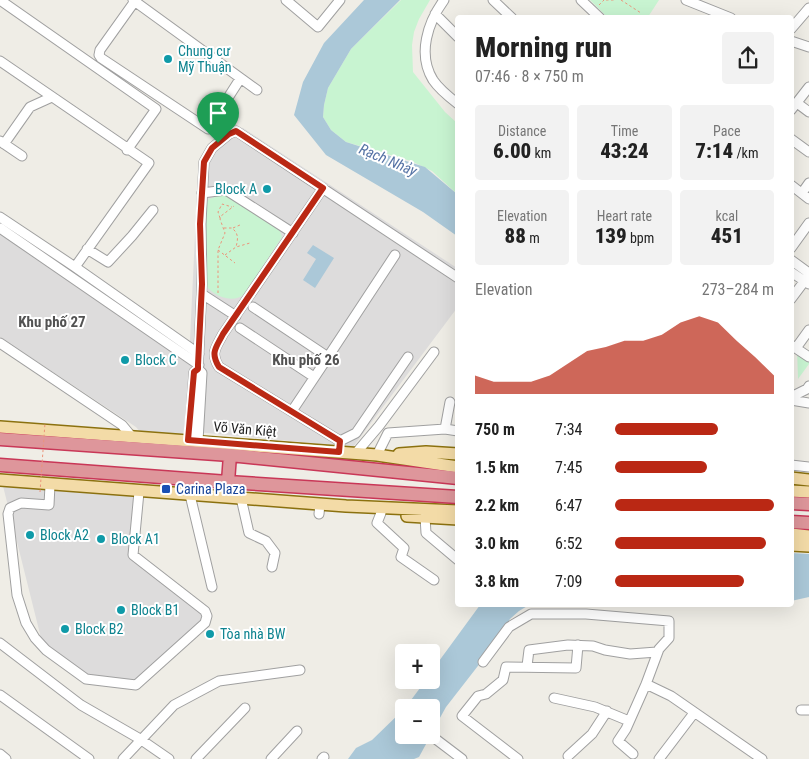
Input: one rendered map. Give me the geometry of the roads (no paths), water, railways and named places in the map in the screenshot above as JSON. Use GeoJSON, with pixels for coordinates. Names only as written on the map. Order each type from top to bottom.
{"type":"FeatureCollection","features":[{"type":"Feature","properties":{"kind":"highway","name":"Võ Văn Kiệt"},"geometry":{"type":"LineString","coordinates":[[0,439],[230,455],[455,478]]}},
{"type":"Feature","properties":{"kind":"highway"},"geometry":{"type":"LineString","coordinates":[[228,482],[230,455]]}},
{"type":"Feature","properties":{"kind":"highway"},"geometry":{"type":"LineString","coordinates":[[0,465],[455,497]]}},
{"type":"Feature","properties":{"kind":"highway"},"geometry":{"type":"LineString","coordinates":[[794,503],[809,504]]}},
{"type":"Feature","properties":{"kind":"highway"},"geometry":{"type":"LineString","coordinates":[[794,522],[809,523]]}},
{"type":"Feature","properties":{"kind":"main road","name":"Võ Văn Kiệt"},"geometry":{"type":"LineString","coordinates":[[0,426],[132,437],[339,446],[356,453],[455,467]]}},
{"type":"Feature","properties":{"kind":"main road"},"geometry":{"type":"LineString","coordinates":[[378,455],[426,452],[455,454]]}},
{"type":"Feature","properties":{"kind":"main road"},"geometry":{"type":"LineString","coordinates":[[794,478],[809,480]]}},
{"type":"Feature","properties":{"kind":"main road"},"geometry":{"type":"LineString","coordinates":[[0,480],[139,492],[241,498],[320,509],[346,506],[455,511]]}},
{"type":"Feature","properties":{"kind":"main road"},"geometry":{"type":"LineString","coordinates":[[794,491],[809,492]]}},
{"type":"Feature","properties":{"kind":"main road"},"geometry":{"type":"LineString","coordinates":[[346,506],[381,513],[455,520]]}},
{"type":"Feature","properties":{"kind":"main road"},"geometry":{"type":"LineString","coordinates":[[794,534],[809,536]]}},
{"type":"Feature","properties":{"kind":"main road"},"geometry":{"type":"LineString","coordinates":[[794,545],[809,546]]}},
{"type":"Feature","properties":{"kind":"street"},"geometry":{"type":"LineString","coordinates":[[0,0],[156,109],[127,150]]}},
{"type":"Feature","properties":{"kind":"street"},"geometry":{"type":"LineString","coordinates":[[286,0],[318,27],[340,0]]}},
{"type":"Feature","properties":{"kind":"street"},"geometry":{"type":"LineString","coordinates":[[444,0],[435,14],[426,38],[426,62],[429,73],[436,84],[455,101]]}},
{"type":"Feature","properties":{"kind":"street"},"geometry":{"type":"LineString","coordinates":[[493,0],[509,15]]}},
{"type":"Feature","properties":{"kind":"street"},"geometry":{"type":"LineString","coordinates":[[581,0],[597,15]]}},
{"type":"Feature","properties":{"kind":"street"},"geometry":{"type":"LineString","coordinates":[[686,0],[716,15]]}},
{"type":"Feature","properties":{"kind":"street"},"geometry":{"type":"LineString","coordinates":[[240,79],[208,129],[99,55],[100,50],[134,1],[257,90]]}},
{"type":"Feature","properties":{"kind":"street"},"geometry":{"type":"LineString","coordinates":[[794,26],[809,8]]}},
{"type":"Feature","properties":{"kind":"street"},"geometry":{"type":"LineString","coordinates":[[435,14],[455,34]]}},
{"type":"Feature","properties":{"kind":"street"},"geometry":{"type":"LineString","coordinates":[[794,42],[809,47]]}},
{"type":"Feature","properties":{"kind":"street"},"geometry":{"type":"LineString","coordinates":[[0,62],[148,163],[75,267]]}},
{"type":"Feature","properties":{"kind":"street"},"geometry":{"type":"LineString","coordinates":[[809,87],[794,106],[809,112]]}},
{"type":"Feature","properties":{"kind":"street"},"geometry":{"type":"LineString","coordinates":[[22,156],[2,143],[30,107],[52,97]]}},
{"type":"Feature","properties":{"kind":"street"},"geometry":{"type":"LineString","coordinates":[[198,367],[202,294],[202,192],[204,162],[207,155],[218,143],[236,131],[455,276]]}},
{"type":"Feature","properties":{"kind":"street"},"geometry":{"type":"LineString","coordinates":[[794,141],[809,152]]}},
{"type":"Feature","properties":{"kind":"street"},"geometry":{"type":"LineString","coordinates":[[798,192],[809,183]]}},
{"type":"Feature","properties":{"kind":"street"},"geometry":{"type":"LineString","coordinates":[[323,188],[223,334],[215,350],[214,358],[219,367],[292,411],[339,446],[356,433],[408,358]]}},
{"type":"Feature","properties":{"kind":"street"},"geometry":{"type":"LineString","coordinates":[[202,192],[226,190],[292,233]]}},
{"type":"Feature","properties":{"kind":"street"},"geometry":{"type":"LineString","coordinates":[[87,250],[108,262],[154,210]]}},
{"type":"Feature","properties":{"kind":"street"},"geometry":{"type":"LineString","coordinates":[[0,216],[199,354]]}},
{"type":"Feature","properties":{"kind":"street"},"geometry":{"type":"LineString","coordinates":[[794,244],[809,223]]}},
{"type":"Feature","properties":{"kind":"street"},"geometry":{"type":"LineString","coordinates":[[0,228],[198,367],[202,373],[193,440]]}},
{"type":"Feature","properties":{"kind":"street"},"geometry":{"type":"LineString","coordinates":[[292,411],[396,256]]}},
{"type":"Feature","properties":{"kind":"street"},"geometry":{"type":"LineString","coordinates":[[794,263],[808,278]]}},
{"type":"Feature","properties":{"kind":"street"},"geometry":{"type":"LineString","coordinates":[[794,273],[808,278]]}},
{"type":"Feature","properties":{"kind":"street"},"geometry":{"type":"LineString","coordinates":[[794,295],[808,278]]}},
{"type":"Feature","properties":{"kind":"street"},"geometry":{"type":"LineString","coordinates":[[202,294],[236,316]]}},
{"type":"Feature","properties":{"kind":"street"},"geometry":{"type":"LineString","coordinates":[[253,307],[328,357]]}},
{"type":"Feature","properties":{"kind":"street"},"geometry":{"type":"LineString","coordinates":[[240,328],[314,377]]}},
{"type":"Feature","properties":{"kind":"street"},"geometry":{"type":"LineString","coordinates":[[809,330],[794,346],[809,357]]}},
{"type":"Feature","properties":{"kind":"street"},"geometry":{"type":"LineString","coordinates":[[0,343],[122,425],[132,437]]}},
{"type":"Feature","properties":{"kind":"street"},"geometry":{"type":"LineString","coordinates":[[356,453],[379,426],[434,352]]}},
{"type":"Feature","properties":{"kind":"street"},"geometry":{"type":"LineString","coordinates":[[794,397],[809,386]]}},
{"type":"Feature","properties":{"kind":"street"},"geometry":{"type":"LineString","coordinates":[[794,400],[809,403]]}},
{"type":"Feature","properties":{"kind":"street"},"geometry":{"type":"LineString","coordinates":[[444,429],[450,402]]}},
{"type":"Feature","properties":{"kind":"street"},"geometry":{"type":"LineString","coordinates":[[378,455],[388,433],[444,429],[455,431]]}},
{"type":"Feature","properties":{"kind":"street"},"geometry":{"type":"LineString","coordinates":[[794,465],[809,467]]}},
{"type":"Feature","properties":{"kind":"street"},"geometry":{"type":"LineString","coordinates":[[50,484],[49,505],[21,503],[10,508],[8,514],[15,580],[19,602],[26,623],[35,638],[46,650],[86,679],[136,685],[205,623],[207,616],[205,610],[133,555],[139,492]]}},
{"type":"Feature","properties":{"kind":"street"},"geometry":{"type":"LineString","coordinates":[[190,495],[212,587]]}},
{"type":"Feature","properties":{"kind":"street"},"geometry":{"type":"LineString","coordinates":[[241,498],[249,533],[266,541],[274,553],[272,567]]}},
{"type":"Feature","properties":{"kind":"street"},"geometry":{"type":"LineString","coordinates":[[381,513],[377,523],[404,548],[401,557],[434,580]]}},
{"type":"Feature","properties":{"kind":"street"},"geometry":{"type":"LineString","coordinates":[[426,517],[426,533],[455,557]]}},
{"type":"Feature","properties":{"kind":"street"},"geometry":{"type":"LineString","coordinates":[[483,662],[509,627],[532,614],[586,614],[669,621],[669,638],[657,652],[646,684],[626,729],[618,741],[634,754]]}},
{"type":"Feature","properties":{"kind":"street"},"geometry":{"type":"LineString","coordinates":[[0,643],[81,705],[140,739],[169,759]]}},
{"type":"Feature","properties":{"kind":"street"},"geometry":{"type":"LineString","coordinates":[[527,666],[529,650],[568,645],[593,646],[630,654],[657,652]]}},
{"type":"Feature","properties":{"kind":"street"},"geometry":{"type":"LineString","coordinates":[[518,759],[462,716],[478,696],[486,694],[503,680],[506,667],[576,668],[578,645]]}},
{"type":"Feature","properties":{"kind":"street"},"geometry":{"type":"LineString","coordinates":[[123,759],[174,705],[219,681],[300,670]]}},
{"type":"Feature","properties":{"kind":"street"},"geometry":{"type":"LineString","coordinates":[[646,684],[671,696],[762,759]]}},
{"type":"Feature","properties":{"kind":"street"},"geometry":{"type":"LineString","coordinates":[[0,695],[89,759]]}},
{"type":"Feature","properties":{"kind":"street"},"geometry":{"type":"LineString","coordinates":[[554,698],[607,710],[629,721]]}},
{"type":"Feature","properties":{"kind":"street"},"geometry":{"type":"LineString","coordinates":[[196,759],[245,708]]}},
{"type":"Feature","properties":{"kind":"street"},"geometry":{"type":"LineString","coordinates":[[568,756],[592,734],[607,710]]}},
{"type":"Feature","properties":{"kind":"street"},"geometry":{"type":"LineString","coordinates":[[659,759],[694,713]]}},
{"type":"Feature","properties":{"kind":"street"},"geometry":{"type":"LineString","coordinates":[[271,759],[297,731]]}},
{"type":"Feature","properties":{"kind":"street"},"geometry":{"type":"LineString","coordinates":[[440,742],[462,759]]}},
{"type":"Feature","properties":{"kind":"street"},"geometry":{"type":"LineString","coordinates":[[0,754],[6,759]]}},
{"type":"Feature","properties":{"kind":"water","name":"Rạch Nhảy"},"geometry":{"type":"Polygon","coordinates":[[[364,0],[400,0],[351,49],[328,88],[323,117],[331,130],[346,142],[425,167],[455,192],[455,235],[423,212],[326,155],[294,115],[303,82],[324,43],[364,0]]]}},
{"type":"Feature","properties":{"kind":"water"},"geometry":{"type":"Polygon","coordinates":[[[313,245],[334,258],[315,288],[303,280],[316,259],[307,253],[313,245]]]}},
{"type":"Feature","properties":{"kind":"water"},"geometry":{"type":"Polygon","coordinates":[[[794,553],[809,554],[809,597],[794,600],[794,553]]]}},
{"type":"Feature","properties":{"kind":"water"},"geometry":{"type":"Polygon","coordinates":[[[479,607],[526,607],[510,619],[488,653],[446,707],[440,718],[440,699],[412,699],[419,689],[440,689],[440,660],[479,607]]]}},
{"type":"Feature","properties":{"kind":"water"},"geometry":{"type":"Polygon","coordinates":[[[395,718],[395,744],[426,744],[419,757],[414,759],[348,759],[356,748],[372,740],[395,718]]]}},
{"type":"Feature","properties":{"kind":"place","name":"Chung cư Mỹ Thuận"},"geometry":{"type":"Point","coordinates":[168,59]}},
{"type":"Feature","properties":{"kind":"place","name":"Block A"},"geometry":{"type":"Point","coordinates":[267,189]}},
{"type":"Feature","properties":{"kind":"place","name":"Block C"},"geometry":{"type":"Point","coordinates":[125,360]}},
{"type":"Feature","properties":{"kind":"place","name":"Carina Plaza"},"geometry":{"type":"Point","coordinates":[166,489]}},
{"type":"Feature","properties":{"kind":"place","name":"Block A2"},"geometry":{"type":"Point","coordinates":[30,535]}},
{"type":"Feature","properties":{"kind":"place","name":"Block A1"},"geometry":{"type":"Point","coordinates":[101,539]}},
{"type":"Feature","properties":{"kind":"place","name":"Block B1"},"geometry":{"type":"Point","coordinates":[121,610]}},
{"type":"Feature","properties":{"kind":"place","name":"Block B2"},"geometry":{"type":"Point","coordinates":[65,629]}},
{"type":"Feature","properties":{"kind":"place","name":"Tòa nhà BW"},"geometry":{"type":"Point","coordinates":[210,634]}},
{"type":"Feature","properties":{"kind":"district","name":"Khu phố 27"},"geometry":{"type":"Point","coordinates":[52,322]}},
{"type":"Feature","properties":{"kind":"district","name":"Khu phố 26"},"geometry":{"type":"Point","coordinates":[306,360]}}]}
